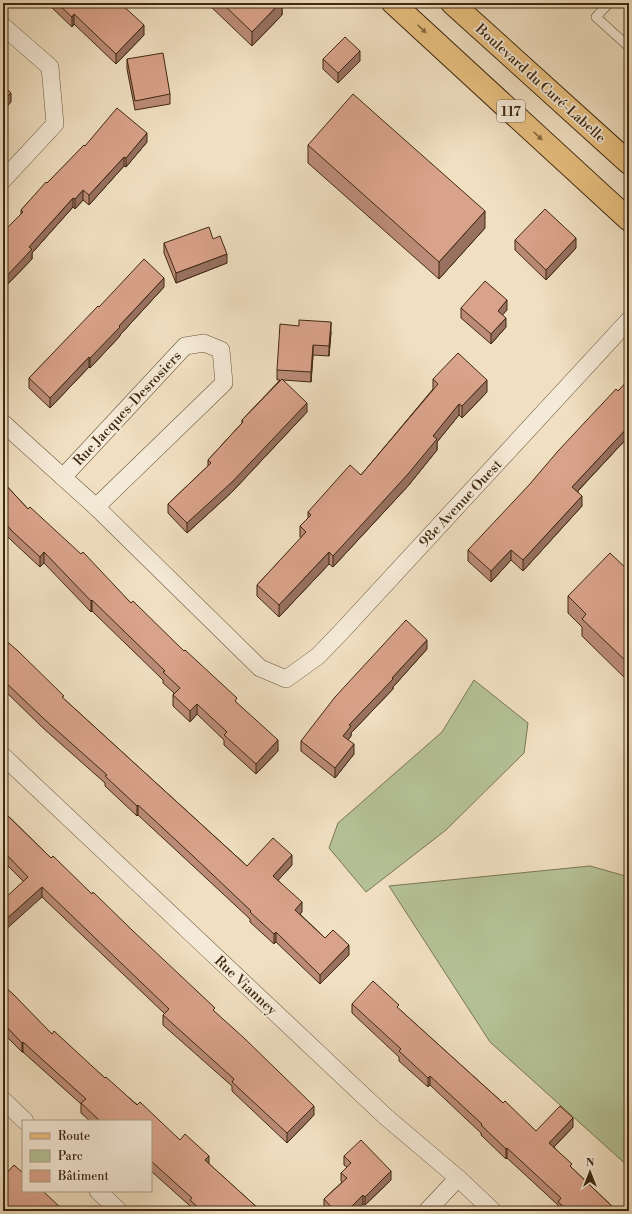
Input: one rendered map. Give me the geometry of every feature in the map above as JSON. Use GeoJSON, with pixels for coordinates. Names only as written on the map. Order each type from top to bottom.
{"type":"FeatureCollection","features":[{"type":"Feature","properties":{"kind":"main road","name":"117"},"geometry":{"type":"LineString","coordinates":[[393,3],[629,220]]}},
{"type":"Feature","properties":{"kind":"main road","name":"Boulevard du Curé-Labelle"},"geometry":{"type":"LineString","coordinates":[[452,3],[629,163]]}},
{"type":"Feature","properties":{"kind":"street"},"geometry":{"type":"LineString","coordinates":[[3,26],[50,67],[55,124],[3,180]]}},
{"type":"Feature","properties":{"kind":"street","name":"98e Avenue Ouest"},"geometry":{"type":"LineString","coordinates":[[286,679],[318,656],[342,631],[629,320]]}},
{"type":"Feature","properties":{"kind":"street","name":"Rue Jacques-Desrosiers"},"geometry":{"type":"LineString","coordinates":[[63,477],[185,346],[204,343],[221,350],[224,383],[96,507]]}},
{"type":"Feature","properties":{"kind":"street","name":"Rue Jacques-Desrosiers"},"geometry":{"type":"LineString","coordinates":[[3,423],[96,507],[260,668],[286,679]]}},
{"type":"Feature","properties":{"kind":"street","name":"Rue Vianney"},"geometry":{"type":"LineString","coordinates":[[3,756],[386,1117],[458,1178],[493,1211]]}},
{"type":"Feature","properties":{"kind":"street"},"geometry":{"type":"LineString","coordinates":[[3,1100],[24,1120]]}},
{"type":"Feature","properties":{"kind":"street"},"geometry":{"type":"LineString","coordinates":[[427,1211],[458,1178]]}},
{"type":"Feature","properties":{"kind":"street"},"geometry":{"type":"LineString","coordinates":[[99,1192],[119,1211]]}},
{"type":"Feature","properties":{"kind":"lane"},"geometry":{"type":"LineString","coordinates":[[609,3],[596,17],[629,47]]}},
{"type":"Feature","properties":{"kind":"green space"},"geometry":{"type":"Polygon","coordinates":[[[474,680],[528,723],[524,753],[446,830],[366,892],[329,848],[338,823],[442,732],[474,680]]]}},
{"type":"Feature","properties":{"kind":"green space"},"geometry":{"type":"Polygon","coordinates":[[[590,866],[629,877],[629,1167],[490,1042],[389,886],[590,866]]]}},
{"type":"Feature","properties":{"kind":"building"},"geometry":{"type":"Polygon","coordinates":[[[57,3],[120,3],[144,25],[116,54],[74,14],[72,17],[57,3]]]}},
{"type":"Feature","properties":{"kind":"building"},"geometry":{"type":"Polygon","coordinates":[[[222,3],[280,3],[252,32],[222,3]]]}},
{"type":"Feature","properties":{"kind":"building"},"geometry":{"type":"Polygon","coordinates":[[[345,37],[360,51],[338,73],[323,59],[345,37]]]}},
{"type":"Feature","properties":{"kind":"building"},"geometry":{"type":"Polygon","coordinates":[[[163,53],[170,94],[135,101],[127,59],[163,53]]]}},
{"type":"Feature","properties":{"kind":"building"},"geometry":{"type":"Polygon","coordinates":[[[3,85],[11,93],[3,101],[3,85]]]}},
{"type":"Feature","properties":{"kind":"building"},"geometry":{"type":"Polygon","coordinates":[[[353,94],[485,211],[439,262],[308,145],[353,94]]]}},
{"type":"Feature","properties":{"kind":"building"},"geometry":{"type":"Polygon","coordinates":[[[117,108],[147,133],[126,158],[124,157],[89,195],[83,190],[75,199],[73,198],[29,247],[32,249],[3,280],[3,232],[23,212],[21,210],[46,182],[47,183],[84,145],[85,146],[117,108]]]}},
{"type":"Feature","properties":{"kind":"building"},"geometry":{"type":"Polygon","coordinates":[[[545,209],[576,238],[546,270],[515,240],[545,209]]]}},
{"type":"Feature","properties":{"kind":"building"},"geometry":{"type":"Polygon","coordinates":[[[209,227],[213,239],[220,236],[227,254],[176,273],[164,243],[209,227]]]}},
{"type":"Feature","properties":{"kind":"building"},"geometry":{"type":"Polygon","coordinates":[[[144,259],[164,278],[119,326],[120,327],[50,398],[29,378],[144,259]]]}},
{"type":"Feature","properties":{"kind":"building"},"geometry":{"type":"Polygon","coordinates":[[[485,281],[507,300],[498,311],[506,318],[491,334],[461,308],[485,281]]]}},
{"type":"Feature","properties":{"kind":"building"},"geometry":{"type":"Polygon","coordinates":[[[299,320],[331,322],[329,346],[313,345],[311,372],[277,370],[280,324],[299,326],[299,320]]]}},
{"type":"Feature","properties":{"kind":"building"},"geometry":{"type":"Polygon","coordinates":[[[458,353],[487,380],[462,406],[459,404],[433,436],[437,439],[408,474],[333,556],[329,552],[279,605],[257,585],[306,532],[300,526],[311,515],[308,512],[350,465],[361,475],[438,384],[433,379],[458,353]]]}},
{"type":"Feature","properties":{"kind":"building"},"geometry":{"type":"Polygon","coordinates":[[[282,379],[307,403],[232,482],[187,523],[168,504],[211,463],[208,460],[243,422],[242,420],[282,379]]]}},
{"type":"Feature","properties":{"kind":"building"},"geometry":{"type":"Polygon","coordinates":[[[629,379],[629,426],[572,487],[582,496],[523,560],[511,550],[491,571],[468,550],[616,389],[618,391],[629,379]]]}},
{"type":"Feature","properties":{"kind":"building"},"geometry":{"type":"Polygon","coordinates":[[[3,482],[28,509],[30,507],[81,554],[83,552],[131,603],[133,601],[184,651],[185,650],[237,698],[235,701],[278,740],[256,764],[224,735],[227,732],[197,704],[190,711],[173,695],[180,688],[163,672],[165,671],[92,600],[91,601],[44,552],[40,557],[3,521],[3,482]]]}},
{"type":"Feature","properties":{"kind":"building"},"geometry":{"type":"Polygon","coordinates":[[[610,553],[629,571],[629,664],[582,619],[586,614],[568,596],[610,553]]]}},
{"type":"Feature","properties":{"kind":"building"},"geometry":{"type":"Polygon","coordinates":[[[406,620],[427,640],[392,678],[393,679],[349,725],[351,726],[343,736],[354,744],[335,768],[301,741],[335,697],[406,620]]]}},
{"type":"Feature","properties":{"kind":"building"},"geometry":{"type":"Polygon","coordinates":[[[3,638],[64,696],[62,697],[247,866],[273,838],[292,855],[273,876],[302,902],[295,910],[325,938],[333,930],[349,945],[320,975],[276,932],[274,934],[250,912],[251,911],[192,855],[105,776],[107,775],[3,680],[3,638]]]}},
{"type":"Feature","properties":{"kind":"building"},"geometry":{"type":"Polygon","coordinates":[[[3,811],[51,858],[53,856],[92,894],[93,892],[215,1008],[213,1010],[314,1106],[287,1133],[232,1082],[234,1079],[163,1015],[169,1009],[42,887],[3,922],[3,900],[28,877],[3,851],[3,811]]]}},
{"type":"Feature","properties":{"kind":"building"},"geometry":{"type":"Polygon","coordinates":[[[373,981],[399,1005],[397,1007],[503,1103],[505,1101],[536,1131],[560,1106],[573,1118],[549,1143],[572,1164],[570,1166],[617,1211],[569,1211],[558,1202],[561,1198],[507,1148],[506,1149],[481,1125],[482,1124],[430,1076],[428,1078],[399,1051],[401,1049],[352,1004],[373,981]]]}},
{"type":"Feature","properties":{"kind":"building"},"geometry":{"type":"Polygon","coordinates":[[[3,985],[52,1034],[54,1031],[137,1105],[140,1102],[180,1140],[185,1134],[209,1156],[205,1160],[261,1211],[202,1211],[190,1200],[192,1198],[152,1162],[152,1120],[99,1120],[81,1103],[86,1099],[23,1042],[22,1043],[3,1023],[3,985]]]}},
{"type":"Feature","properties":{"kind":"building"},"geometry":{"type":"Polygon","coordinates":[[[361,1140],[391,1171],[365,1197],[363,1195],[347,1211],[335,1211],[324,1199],[347,1178],[341,1173],[351,1163],[344,1156],[361,1140]]]}},
{"type":"Feature","properties":{"kind":"building"},"geometry":{"type":"Polygon","coordinates":[[[14,1165],[22,1172],[22,1192],[44,1192],[64,1211],[3,1211],[3,1177],[14,1165]]]}}]}
